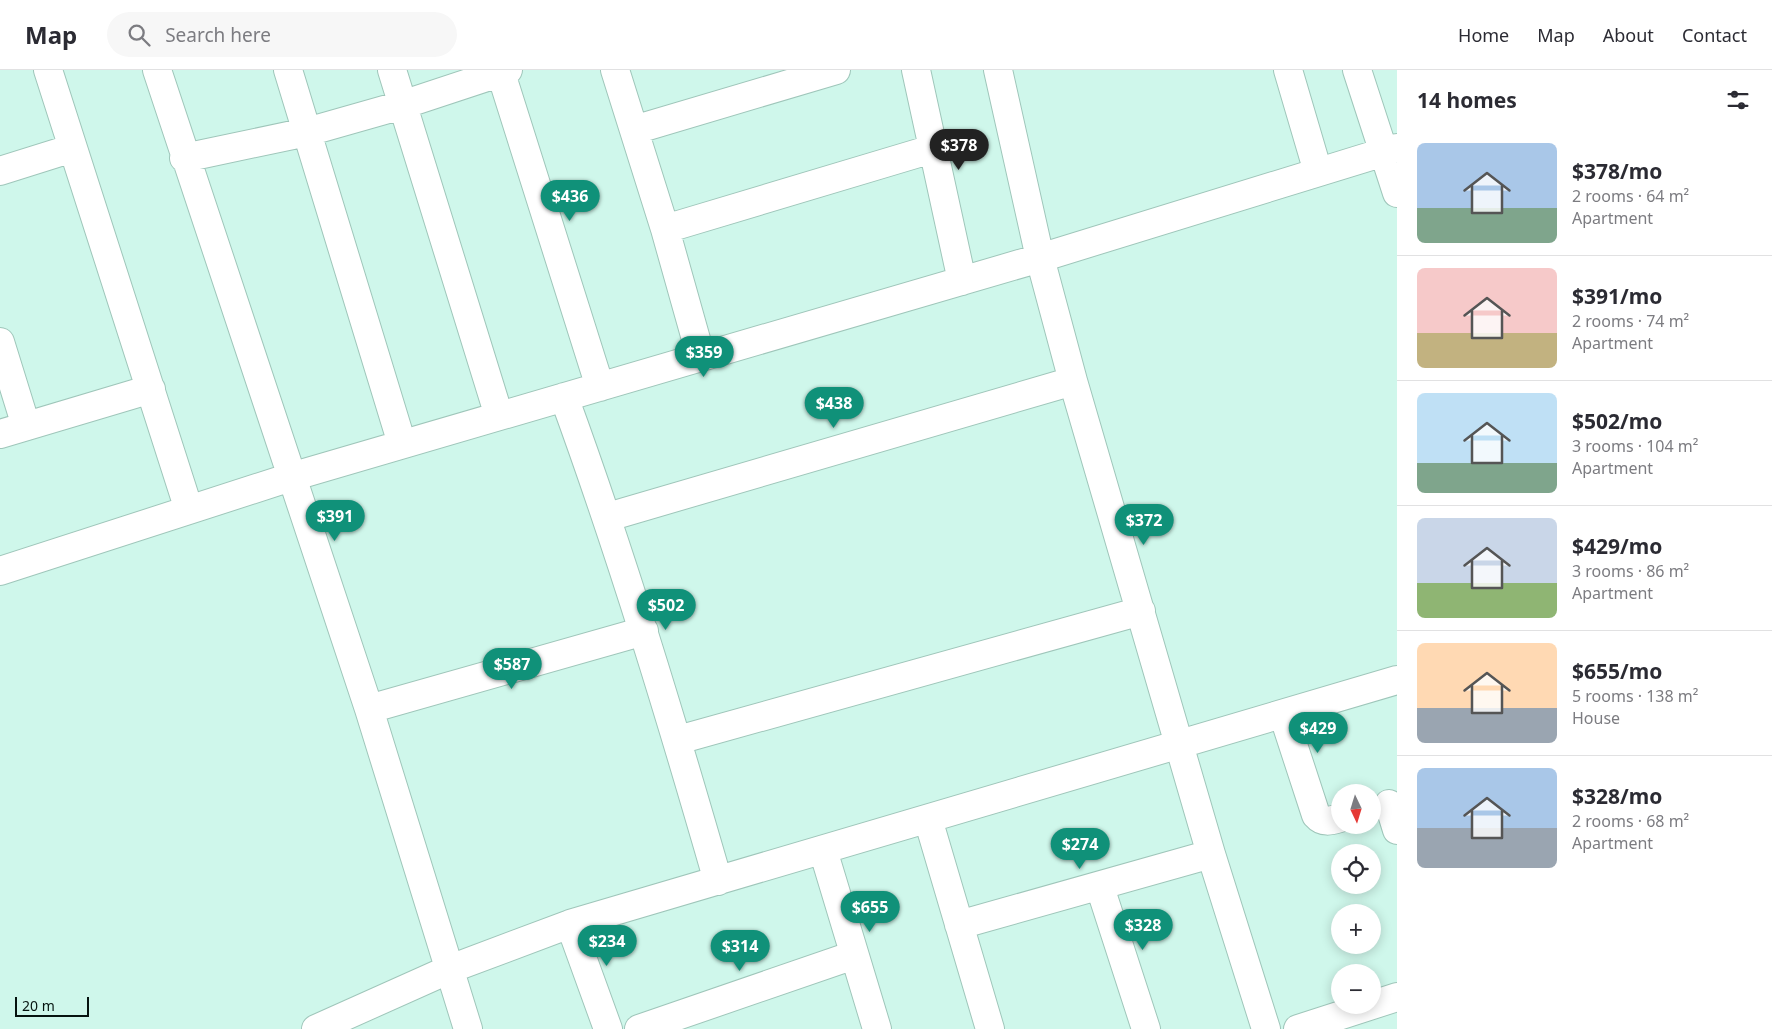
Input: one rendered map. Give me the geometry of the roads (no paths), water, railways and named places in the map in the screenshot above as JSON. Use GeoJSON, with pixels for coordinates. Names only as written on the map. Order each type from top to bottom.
{"type":"FeatureCollection","features":[{"type":"Feature","properties":{"kind":"street"},"geometry":{"type":"LineString","coordinates":[[48,70],[190,510]]}},
{"type":"Feature","properties":{"kind":"street"},"geometry":{"type":"LineString","coordinates":[[157,70],[184,158],[369,708],[468,1029]]}},
{"type":"Feature","properties":{"kind":"street"},"geometry":{"type":"LineString","coordinates":[[288,70],[402,444]]}},
{"type":"Feature","properties":{"kind":"street"},"geometry":{"type":"LineString","coordinates":[[392,70],[499,416]]}},
{"type":"Feature","properties":{"kind":"street"},"geometry":{"type":"LineString","coordinates":[[615,70],[701,357]]}},
{"type":"Feature","properties":{"kind":"street"},"geometry":{"type":"LineString","coordinates":[[634,130],[836,70]]}},
{"type":"Feature","properties":{"kind":"street"},"geometry":{"type":"LineString","coordinates":[[916,70],[962,281]]}},
{"type":"Feature","properties":{"kind":"street"},"geometry":{"type":"LineString","coordinates":[[998,70],[1040,258],[1073,381],[1211,854],[1266,1029]]}},
{"type":"Feature","properties":{"kind":"street"},"geometry":{"type":"LineString","coordinates":[[1288,70],[1318,172]]}},
{"type":"Feature","properties":{"kind":"street"},"geometry":{"type":"LineString","coordinates":[[1357,70],[1390,150],[1397,193]]}},
{"type":"Feature","properties":{"kind":"street"},"geometry":{"type":"LineString","coordinates":[[184,158],[307,132],[503,71],[600,387]]}},
{"type":"Feature","properties":{"kind":"street"},"geometry":{"type":"LineString","coordinates":[[0,171],[74,148]]}},
{"type":"Feature","properties":{"kind":"street"},"geometry":{"type":"LineString","coordinates":[[664,229],[932,149]]}},
{"type":"Feature","properties":{"kind":"street"},"geometry":{"type":"LineString","coordinates":[[0,571],[291,477],[1040,258],[1390,150]]}},
{"type":"Feature","properties":{"kind":"street"},"geometry":{"type":"LineString","coordinates":[[0,342],[26,426]]}},
{"type":"Feature","properties":{"kind":"street"},"geometry":{"type":"LineString","coordinates":[[608,517],[1073,381]]}},
{"type":"Feature","properties":{"kind":"street"},"geometry":{"type":"LineString","coordinates":[[0,434],[151,389]]}},
{"type":"Feature","properties":{"kind":"street"},"geometry":{"type":"LineString","coordinates":[[564,397],[608,517],[678,740],[718,881]]}},
{"type":"Feature","properties":{"kind":"street"},"geometry":{"type":"LineString","coordinates":[[678,740],[1141,611]]}},
{"type":"Feature","properties":{"kind":"street"},"geometry":{"type":"LineString","coordinates":[[369,708],[644,631]]}},
{"type":"Feature","properties":{"kind":"street"},"geometry":{"type":"LineString","coordinates":[[316,1029],[450,969],[570,924],[1397,680]]}},
{"type":"Feature","properties":{"kind":"street"},"geometry":{"type":"LineString","coordinates":[[1283,714],[1316,815],[1320,820],[1331,820]]}},
{"type":"Feature","properties":{"kind":"street"},"geometry":{"type":"LineString","coordinates":[[928,819],[990,1029]]}},
{"type":"Feature","properties":{"kind":"street"},"geometry":{"type":"LineString","coordinates":[[823,850],[877,1029]]}},
{"type":"Feature","properties":{"kind":"street"},"geometry":{"type":"LineString","coordinates":[[959,925],[1100,887],[1211,854]]}},
{"type":"Feature","properties":{"kind":"street"},"geometry":{"type":"LineString","coordinates":[[1100,887],[1146,1029]]}},
{"type":"Feature","properties":{"kind":"street"},"geometry":{"type":"LineString","coordinates":[[570,924],[608,1029]]}},
{"type":"Feature","properties":{"kind":"street"},"geometry":{"type":"LineString","coordinates":[[639,1029],[681,1022],[854,955]]}},
{"type":"Feature","properties":{"kind":"street"},"geometry":{"type":"LineString","coordinates":[[1298,1029],[1397,997]]}}]}
